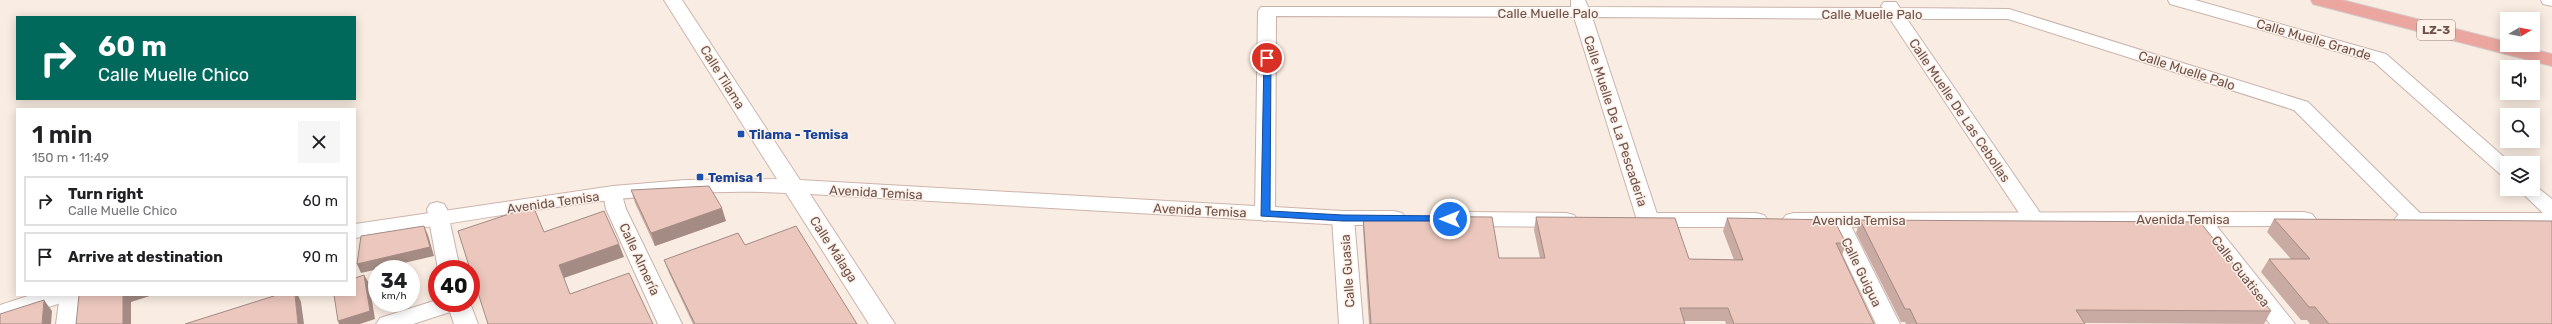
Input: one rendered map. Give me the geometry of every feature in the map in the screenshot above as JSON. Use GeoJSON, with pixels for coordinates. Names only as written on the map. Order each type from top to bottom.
{"type":"FeatureCollection","features":[{"type":"Feature","properties":{"kind":"highway","name":"LZ-3"},"geometry":{"type":"LineString","coordinates":[[2320,0],[2552,60]]}},
{"type":"Feature","properties":{"kind":"highway","name":"LZ-3"},"geometry":{"type":"LineString","coordinates":[[2374,0],[2500,32]]}},
{"type":"Feature","properties":{"kind":"highway"},"geometry":{"type":"LineString","coordinates":[[2540,43],[2552,46]]}},
{"type":"Feature","properties":{"kind":"street","name":"Calle Tilama"},"geometry":{"type":"LineString","coordinates":[[673,0],[789,181]]}},
{"type":"Feature","properties":{"kind":"street","name":"Calle Muelle Grande"},"geometry":{"type":"LineString","coordinates":[[2176,0],[2380,58],[2500,164]]}},
{"type":"Feature","properties":{"kind":"street","name":"Calle Muelle Palo"},"geometry":{"type":"LineString","coordinates":[[1265,214],[1267,11],[1580,6],[1891,7],[2009,14],[2302,106],[2416,220]]}},
{"type":"Feature","properties":{"kind":"street","name":"Calle Muelle De La Pescaderia"},"geometry":{"type":"LineString","coordinates":[[1580,6],[1648,220]]}},
{"type":"Feature","properties":{"kind":"street","name":"Calle Muelle De Las Cebollas"},"geometry":{"type":"LineString","coordinates":[[1891,7],[2034,220]]}},
{"type":"Feature","properties":{"kind":"street","name":"Avenida Temisa"},"geometry":{"type":"LineString","coordinates":[[356,231],[438,214],[642,179],[789,181],[1265,214],[1343,218],[1414,218]]}},
{"type":"Feature","properties":{"kind":"street","name":"Avenida Temisa"},"geometry":{"type":"LineString","coordinates":[[356,222],[438,214],[613,193],[789,181]]}},
{"type":"Feature","properties":{"kind":"street","name":"Calle Málaga"},"geometry":{"type":"LineString","coordinates":[[789,181],[882,324]]}},
{"type":"Feature","properties":{"kind":"street","name":"Calle Almería"},"geometry":{"type":"LineString","coordinates":[[613,193],[616,209],[670,324]]}},
{"type":"Feature","properties":{"kind":"street"},"geometry":{"type":"LineString","coordinates":[[2536,196],[2552,210]]}},
{"type":"Feature","properties":{"kind":"street"},"geometry":{"type":"LineString","coordinates":[[438,214],[441,238],[447,260]]}},
{"type":"Feature","properties":{"kind":"street","name":"Calle Guasia"},"geometry":{"type":"LineString","coordinates":[[1343,218],[1351,324]]}},
{"type":"Feature","properties":{"kind":"street"},"geometry":{"type":"LineString","coordinates":[[1437,219],[1585,220]]}},
{"type":"Feature","properties":{"kind":"street","name":"Calle Guatisea"},"geometry":{"type":"LineString","coordinates":[[2200,219],[2283,324]]}},
{"type":"Feature","properties":{"kind":"street","name":"Avenida Temisa"},"geometry":{"type":"LineString","coordinates":[[1624,220],[2328,220]]}},
{"type":"Feature","properties":{"kind":"street","name":"Calle Guigua"},"geometry":{"type":"LineString","coordinates":[[1837,220],[1888,324]]}},
{"type":"Feature","properties":{"kind":"street"},"geometry":{"type":"LineString","coordinates":[[2384,220],[2552,220]]}},
{"type":"Feature","properties":{"kind":"street"},"geometry":{"type":"LineString","coordinates":[[0,303],[21,296]]}},
{"type":"Feature","properties":{"kind":"street"},"geometry":{"type":"LineString","coordinates":[[0,314],[55,296]]}},
{"type":"Feature","properties":{"kind":"street"},"geometry":{"type":"LineString","coordinates":[[68,324],[71,296]]}},
{"type":"Feature","properties":{"kind":"street"},"geometry":{"type":"LineString","coordinates":[[388,324],[428,311]]}},
{"type":"Feature","properties":{"kind":"street"},"geometry":{"type":"LineString","coordinates":[[462,312],[466,324]]}},
{"type":"Feature","properties":{"kind":"building"},"geometry":{"type":"Polygon","coordinates":[[[709,186],[722,208],[651,233],[631,190],[709,186]]]}},
{"type":"Feature","properties":{"kind":"building"},"geometry":{"type":"Polygon","coordinates":[[[533,206],[544,232],[604,211],[619,244],[559,265],[570,294],[629,273],[653,324],[488,324],[480,299],[480,260],[467,260],[458,231],[533,206]]]}},
{"type":"Feature","properties":{"kind":"building"},"geometry":{"type":"Polygon","coordinates":[[[1363,216],[1492,217],[1499,258],[1545,258],[1536,217],[1675,218],[1689,259],[1743,260],[1727,218],[1834,220],[1846,243],[1836,243],[1874,324],[1734,324],[1728,308],[1680,308],[1685,324],[1371,324],[1363,216]]]}},
{"type":"Feature","properties":{"kind":"building"},"geometry":{"type":"Polygon","coordinates":[[[2274,219],[2552,221],[2552,324],[2329,324],[2315,307],[2309,307],[2269,259],[2310,259],[2274,219]]]}},
{"type":"Feature","properties":{"kind":"building"},"geometry":{"type":"Polygon","coordinates":[[[1860,220],[2200,222],[2271,311],[2076,310],[2085,324],[1917,324],[1910,309],[1905,309],[1860,220]]]}},
{"type":"Feature","properties":{"kind":"building"},"geometry":{"type":"Polygon","coordinates":[[[424,226],[430,247],[374,260],[368,260],[368,261],[357,264],[361,236],[424,226]]]}},
{"type":"Feature","properties":{"kind":"building"},"geometry":{"type":"Polygon","coordinates":[[[796,226],[857,324],[695,324],[664,260],[738,233],[745,245],[796,226]]]}},
{"type":"Feature","properties":{"kind":"building"},"geometry":{"type":"Polygon","coordinates":[[[364,275],[368,299],[368,312],[338,321],[334,296],[356,296],[356,278],[364,275]]]}},
{"type":"Feature","properties":{"kind":"building"},"geometry":{"type":"Polygon","coordinates":[[[79,296],[123,296],[123,324],[76,324],[79,296]]]}},
{"type":"Feature","properties":{"kind":"building"},"geometry":{"type":"Polygon","coordinates":[[[274,296],[295,296],[298,324],[185,324],[274,296]]]}},
{"type":"Feature","properties":{"kind":"building"},"geometry":{"type":"Polygon","coordinates":[[[44,300],[42,324],[0,324],[0,314],[44,300]]]}},
{"type":"Feature","properties":{"kind":"place","name":"Tilama - Temisa"},"geometry":{"type":"Point","coordinates":[741,134]}},
{"type":"Feature","properties":{"kind":"place","name":"Temisa 1"},"geometry":{"type":"Point","coordinates":[700,177]}},
{"type":"Feature","properties":{"kind":"route"},"geometry":{"type":"LineString","coordinates":[[1267,58],[1265,214],[1343,218],[1450,219]]}}]}
